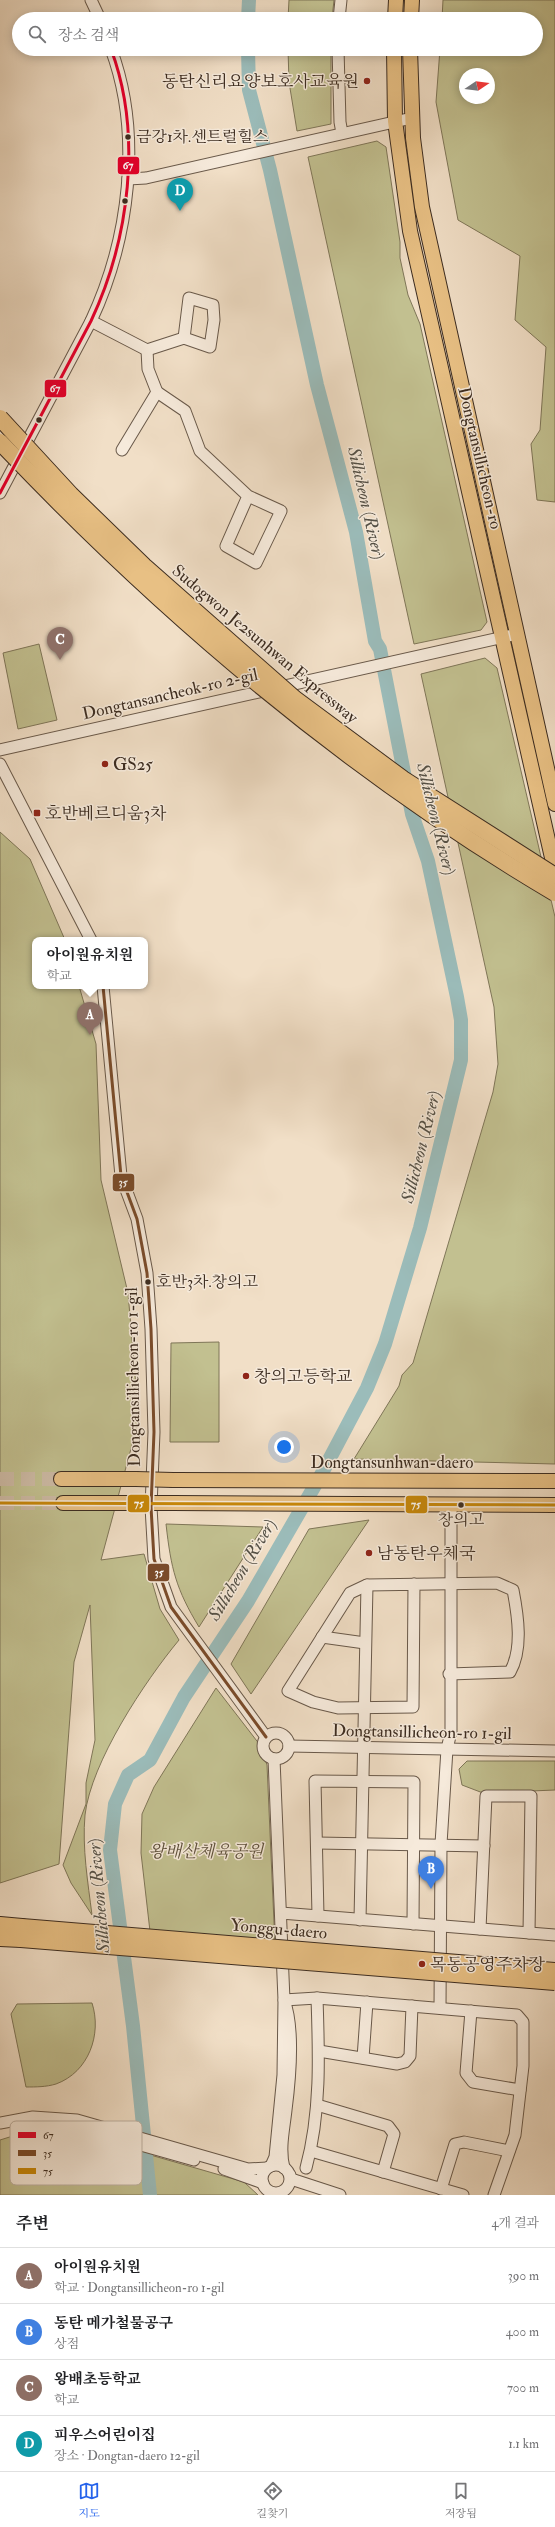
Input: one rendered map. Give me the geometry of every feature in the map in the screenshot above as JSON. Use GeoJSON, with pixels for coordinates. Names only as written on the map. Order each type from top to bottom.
{"type":"FeatureCollection","features":[{"type":"Feature","properties":{"kind":"highway","name":"Sudogwon Je2sunhwan Expressway"},"geometry":{"type":"LineString","coordinates":[[0,418],[71,495],[144,566],[295,699],[403,779],[555,876]]}},
{"type":"Feature","properties":{"kind":"highway","name":"Sudogwon Je2sunhwan Expressway"},"geometry":{"type":"LineString","coordinates":[[0,442],[60,506],[137,579],[211,646],[309,727],[403,794],[555,893]]}},
{"type":"Feature","properties":{"kind":"highway","name":"Yonggu-daero"},"geometry":{"type":"LineString","coordinates":[[0,1925],[22,1933],[555,1982]]}},
{"type":"Feature","properties":{"kind":"highway","name":"Yonggu-daero"},"geometry":{"type":"LineString","coordinates":[[0,1938],[22,1933],[555,1971]]}},
{"type":"Feature","properties":{"kind":"main road"},"geometry":{"type":"LineString","coordinates":[[395,12],[396,0]]}},
{"type":"Feature","properties":{"kind":"main road"},"geometry":{"type":"LineString","coordinates":[[411,12],[412,0]]}},
{"type":"Feature","properties":{"kind":"main road","name":"Dongtansillicheon-ro"},"geometry":{"type":"LineString","coordinates":[[394,56],[395,122],[410,231],[555,871]]}},
{"type":"Feature","properties":{"kind":"main road","name":"Dongtansillicheon-ro"},"geometry":{"type":"LineString","coordinates":[[410,56],[412,118],[422,207],[555,804]]}},
{"type":"Feature","properties":{"kind":"main road"},"geometry":{"type":"LineString","coordinates":[[493,595],[501,598],[507,589]]}},
{"type":"Feature","properties":{"kind":"main road"},"geometry":{"type":"LineString","coordinates":[[511,678],[517,671],[526,674]]}},
{"type":"Feature","properties":{"kind":"main road","name":"Dongtansunhwan-daero"},"geometry":{"type":"LineString","coordinates":[[61,1479],[555,1481]]}},
{"type":"Feature","properties":{"kind":"main road"},"geometry":{"type":"LineString","coordinates":[[534,1505],[542,1500],[545,1493],[537,1481]]}},
{"type":"Feature","properties":{"kind":"main road"},"geometry":{"type":"LineString","coordinates":[[63,1503],[555,1505]]}},
{"type":"Feature","properties":{"kind":"street"},"geometry":{"type":"LineString","coordinates":[[91,0],[97,12]]}},
{"type":"Feature","properties":{"kind":"street"},"geometry":{"type":"LineString","coordinates":[[340,12],[341,0]]}},
{"type":"Feature","properties":{"kind":"street"},"geometry":{"type":"LineString","coordinates":[[0,493],[91,322],[103,296],[114,258],[128,179],[128,126],[124,95],[113,56]]}},
{"type":"Feature","properties":{"kind":"street"},"geometry":{"type":"LineString","coordinates":[[338,56],[340,122],[342,133]]}},
{"type":"Feature","properties":{"kind":"street"},"geometry":{"type":"LineString","coordinates":[[128,179],[146,178],[412,118]]}},
{"type":"Feature","properties":{"kind":"street"},"geometry":{"type":"LineString","coordinates":[[91,322],[147,350],[184,338]]}},
{"type":"Feature","properties":{"kind":"street"},"geometry":{"type":"LineString","coordinates":[[147,350],[148,369],[157,392],[186,411],[200,451],[248,496],[281,511],[256,563],[226,546],[248,496]]}},
{"type":"Feature","properties":{"kind":"street"},"geometry":{"type":"LineString","coordinates":[[122,450],[157,392]]}},
{"type":"Feature","properties":{"kind":"street"},"geometry":{"type":"LineString","coordinates":[[502,637],[517,634]]}},
{"type":"Feature","properties":{"kind":"street","name":"Dongtansancheok-ro 2-gil"},"geometry":{"type":"LineString","coordinates":[[0,750],[502,637]]}},
{"type":"Feature","properties":{"kind":"street"},"geometry":{"type":"LineString","coordinates":[[0,764],[89,937]]}},
{"type":"Feature","properties":{"kind":"street","name":"Dongtansillicheon-ro 1-gil"},"geometry":{"type":"LineString","coordinates":[[103,989],[121,1176],[137,1219],[147,1273],[152,1337],[154,1432],[151,1507],[154,1559],[171,1607],[187,1631],[266,1737]]}},
{"type":"Feature","properties":{"kind":"street"},"geometry":{"type":"LineString","coordinates":[[440,2008],[442,1844],[447,1749],[451,1732],[449,1674],[451,1505]]}},
{"type":"Feature","properties":{"kind":"street"},"geometry":{"type":"LineString","coordinates":[[414,1584],[413,1707],[338,1708],[313,1702],[288,1691],[350,1593],[367,1585],[414,1584],[497,1583],[513,1590],[518,1615],[517,1660],[510,1672],[449,1674]]}},
{"type":"Feature","properties":{"kind":"street"},"geometry":{"type":"LineString","coordinates":[[360,1920],[367,1585]]}},
{"type":"Feature","properties":{"kind":"street"},"geometry":{"type":"LineString","coordinates":[[322,1637],[366,1643]]}},
{"type":"Feature","properties":{"kind":"street"},"geometry":{"type":"LineString","coordinates":[[272,1733],[280,1734],[287,1738],[289,1746],[282,1757],[274,1759],[264,1752],[263,1745],[266,1737],[272,1733]]}},
{"type":"Feature","properties":{"kind":"street","name":"Dongtansillicheon-ro 1-gil"},"geometry":{"type":"LineString","coordinates":[[289,1746],[364,1749],[555,1751]]}},
{"type":"Feature","properties":{"kind":"street"},"geometry":{"type":"LineString","coordinates":[[263,2183],[263,2176],[275,2157],[282,2089],[284,2000],[274,1759]]}},
{"type":"Feature","properties":{"kind":"street"},"geometry":{"type":"LineString","coordinates":[[318,1916],[316,1781],[414,1782],[413,1924]]}},
{"type":"Feature","properties":{"kind":"street"},"geometry":{"type":"LineString","coordinates":[[480,1929],[486,1796],[531,1796],[529,1933]]}},
{"type":"Feature","properties":{"kind":"street"},"geometry":{"type":"LineString","coordinates":[[317,1843],[442,1844],[484,1846]]}},
{"type":"Feature","properties":{"kind":"street"},"geometry":{"type":"LineString","coordinates":[[280,1913],[555,1935]]}},
{"type":"Feature","properties":{"kind":"street"},"geometry":{"type":"LineString","coordinates":[[284,2000],[317,1998],[517,2015],[523,2022],[523,2066],[515,2135],[494,2195]]}},
{"type":"Feature","properties":{"kind":"street"},"geometry":{"type":"LineString","coordinates":[[306,2168],[311,2151],[317,2105],[319,2051],[317,1998]]}},
{"type":"Feature","properties":{"kind":"street"},"geometry":{"type":"LineString","coordinates":[[284,2000],[288,2010],[290,2048],[288,2089],[281,2156],[291,2179],[340,2195]]}},
{"type":"Feature","properties":{"kind":"street"},"geometry":{"type":"LineString","coordinates":[[362,2058],[367,2002]]}},
{"type":"Feature","properties":{"kind":"street"},"geometry":{"type":"LineString","coordinates":[[319,2051],[397,2064],[405,2062],[410,2056],[412,2006]]}},
{"type":"Feature","properties":{"kind":"street"},"geometry":{"type":"LineString","coordinates":[[471,2011],[466,2073],[473,2082],[520,2090]]}},
{"type":"Feature","properties":{"kind":"street"},"geometry":{"type":"LineString","coordinates":[[317,2105],[388,2126],[394,2134],[383,2172]]}},
{"type":"Feature","properties":{"kind":"street"},"geometry":{"type":"LineString","coordinates":[[15,2121],[45,2117],[80,2121]]}},
{"type":"Feature","properties":{"kind":"street"},"geometry":{"type":"LineString","coordinates":[[0,2123],[10,2122]]}},
{"type":"Feature","properties":{"kind":"street"},"geometry":{"type":"LineString","coordinates":[[0,2130],[10,2129]]}},
{"type":"Feature","properties":{"kind":"street"},"geometry":{"type":"LineString","coordinates":[[142,2141],[227,2166],[248,2169],[269,2167],[287,2171]]}},
{"type":"Feature","properties":{"kind":"street"},"geometry":{"type":"LineString","coordinates":[[441,2189],[455,2144],[464,2142],[509,2151]]}},
{"type":"Feature","properties":{"kind":"street"},"geometry":{"type":"LineString","coordinates":[[311,2151],[463,2195]]}},
{"type":"Feature","properties":{"kind":"street"},"geometry":{"type":"LineString","coordinates":[[227,2166],[263,2183],[271,2192],[284,2191],[288,2188],[317,2195]]}},
{"type":"Feature","properties":{"kind":"street"},"geometry":{"type":"LineString","coordinates":[[284,2191],[289,2184],[287,2171]]}},
{"type":"Feature","properties":{"kind":"green space"},"geometry":{"type":"Polygon","coordinates":[[[289,0],[334,0],[333,12],[288,12],[289,0]]]}},
{"type":"Feature","properties":{"kind":"green space"},"geometry":{"type":"Polygon","coordinates":[[[443,0],[555,0],[555,502],[537,500],[531,444],[540,430],[546,347],[515,320],[520,256],[458,220],[436,102],[439,56],[543,56],[543,12],[442,12],[443,0]]]}},
{"type":"Feature","properties":{"kind":"green space"},"geometry":{"type":"Polygon","coordinates":[[[288,56],[331,56],[331,124],[297,131],[289,82],[288,56]]]}},
{"type":"Feature","properties":{"kind":"green space"},"geometry":{"type":"Polygon","coordinates":[[[377,141],[386,147],[400,242],[400,258],[408,295],[420,324],[487,622],[481,630],[414,644],[308,157],[377,141]]]}},
{"type":"Feature","properties":{"kind":"green space"},"geometry":{"type":"Polygon","coordinates":[[[39,644],[57,720],[18,729],[3,653],[39,644]]]}},
{"type":"Feature","properties":{"kind":"green space"},"geometry":{"type":"Polygon","coordinates":[[[485,658],[497,668],[555,917],[555,1464],[354,1459],[399,1386],[402,1375],[413,1363],[493,1092],[498,1064],[494,1007],[421,674],[485,658]]]}},
{"type":"Feature","properties":{"kind":"green space"},"geometry":{"type":"Polygon","coordinates":[[[0,832],[30,859],[64,937],[32,937],[32,989],[80,989],[96,1044],[101,1180],[128,1293],[139,1419],[101,1560],[144,1554],[160,1609],[179,1640],[165,1657],[136,1699],[108,1747],[97,1771],[89,1794],[85,1815],[84,1840],[92,1915],[71,1883],[63,1865],[86,1804],[86,1783],[95,1740],[90,1605],[74,1662],[59,1864],[0,1883],[0,832]]]}},
{"type":"Feature","properties":{"kind":"green space"},"geometry":{"type":"Polygon","coordinates":[[[219,1342],[219,1442],[170,1442],[171,1343],[219,1342]]]}},
{"type":"Feature","properties":{"kind":"green space"},"geometry":{"type":"Polygon","coordinates":[[[369,1520],[251,1694],[231,1664],[309,1529],[369,1520]]]}},
{"type":"Feature","properties":{"kind":"green space"},"geometry":{"type":"Polygon","coordinates":[[[166,1524],[263,1527],[199,1627],[191,1614],[176,1578],[170,1554],[166,1524]]]}},
{"type":"Feature","properties":{"kind":"green space","name":"왕배산체육공원"},"geometry":{"type":"Polygon","coordinates":[[[216,1688],[260,1745],[267,1765],[275,1945],[151,1940],[141,1853],[142,1814],[154,1787],[216,1688]]]}},
{"type":"Feature","properties":{"kind":"green space"},"geometry":{"type":"Polygon","coordinates":[[[467,1761],[555,1761],[555,1790],[483,1793],[462,1785],[459,1769],[467,1761]]]}},
{"type":"Feature","properties":{"kind":"green space"},"geometry":{"type":"Polygon","coordinates":[[[92,2003],[95,2015],[94,2039],[85,2061],[77,2071],[56,2084],[26,2087],[11,2014],[17,2004],[92,2003]]]}},
{"type":"Feature","properties":{"kind":"green space"},"geometry":{"type":"Polygon","coordinates":[[[10,2137],[10,2185],[142,2185],[142,2153],[244,2182],[258,2195],[0,2195],[0,2140],[10,2137]]]}},
{"type":"Feature","properties":{"kind":"waterway","name":"Sillicheon (River)"},"geometry":{"type":"LineString","coordinates":[[248,12],[249,0]]}},
{"type":"Feature","properties":{"kind":"waterway","name":"Sillicheon (River)"},"geometry":{"type":"LineString","coordinates":[[150,2195],[133,2026],[110,1850],[115,1804],[128,1775],[150,1760],[184,1697],[248,1601],[321,1475],[367,1388],[385,1344],[420,1228],[461,1060],[461,1020],[457,997],[428,861],[412,814],[380,649],[375,641],[356,532],[317,385],[270,170],[249,90],[248,56]]}},
{"type":"Feature","properties":{"kind":"tunnel"},"geometry":{"type":"LineString","coordinates":[[0,1479],[61,1479]]}},
{"type":"Feature","properties":{"kind":"tunnel"},"geometry":{"type":"LineString","coordinates":[[0,1503],[63,1503]]}},
{"type":"Feature","properties":{"kind":"transit line","name":"67"},"geometry":{"type":"LineString","coordinates":[[0,493],[91,321],[104,290],[115,256],[127,187],[129,151],[127,116],[121,82],[113,56]]}},
{"type":"Feature","properties":{"kind":"transit line","name":"35"},"geometry":{"type":"LineString","coordinates":[[103,989],[121,1176],[137,1219],[147,1273],[151,1329],[154,1432],[151,1507],[154,1559],[171,1607],[266,1737]]}},
{"type":"Feature","properties":{"kind":"transit line","name":"75"},"geometry":{"type":"LineString","coordinates":[[0,1503],[555,1505]]}},
{"type":"Feature","properties":{"kind":"place","name":"동탄신리요양보호사교육원"},"geometry":{"type":"Point","coordinates":[367,81]}},
{"type":"Feature","properties":{"kind":"place","name":"금강1차.센트럴힐스"},"geometry":{"type":"Point","coordinates":[128,137]}},
{"type":"Feature","properties":{"kind":"place","name":"피우스어린이집"},"geometry":{"type":"Point","coordinates":[180,211]}},
{"type":"Feature","properties":{"kind":"place","name":"왕배초등학교"},"geometry":{"type":"Point","coordinates":[60,660]}},
{"type":"Feature","properties":{"kind":"place","name":"GS25"},"geometry":{"type":"Point","coordinates":[105,764]}},
{"type":"Feature","properties":{"kind":"place","name":"호반베르디움3차"},"geometry":{"type":"Point","coordinates":[37,813]}},
{"type":"Feature","properties":{"kind":"place","name":"아이원유치원"},"geometry":{"type":"Point","coordinates":[90,1035]}},
{"type":"Feature","properties":{"kind":"place","name":"호반3차.창의고"},"geometry":{"type":"Point","coordinates":[148,1282]}},
{"type":"Feature","properties":{"kind":"place","name":"창의고등학교"},"geometry":{"type":"Point","coordinates":[246,1376]}},
{"type":"Feature","properties":{"kind":"place","name":"창의고"},"geometry":{"type":"Point","coordinates":[461,1505]}},
{"type":"Feature","properties":{"kind":"place","name":"남동탄우체국"},"geometry":{"type":"Point","coordinates":[369,1553]}},
{"type":"Feature","properties":{"kind":"place","name":"동탄 메가철물공구"},"geometry":{"type":"Point","coordinates":[431,1889]}},
{"type":"Feature","properties":{"kind":"place","name":"목동공영주차장"},"geometry":{"type":"Point","coordinates":[422,1964]}}]}
